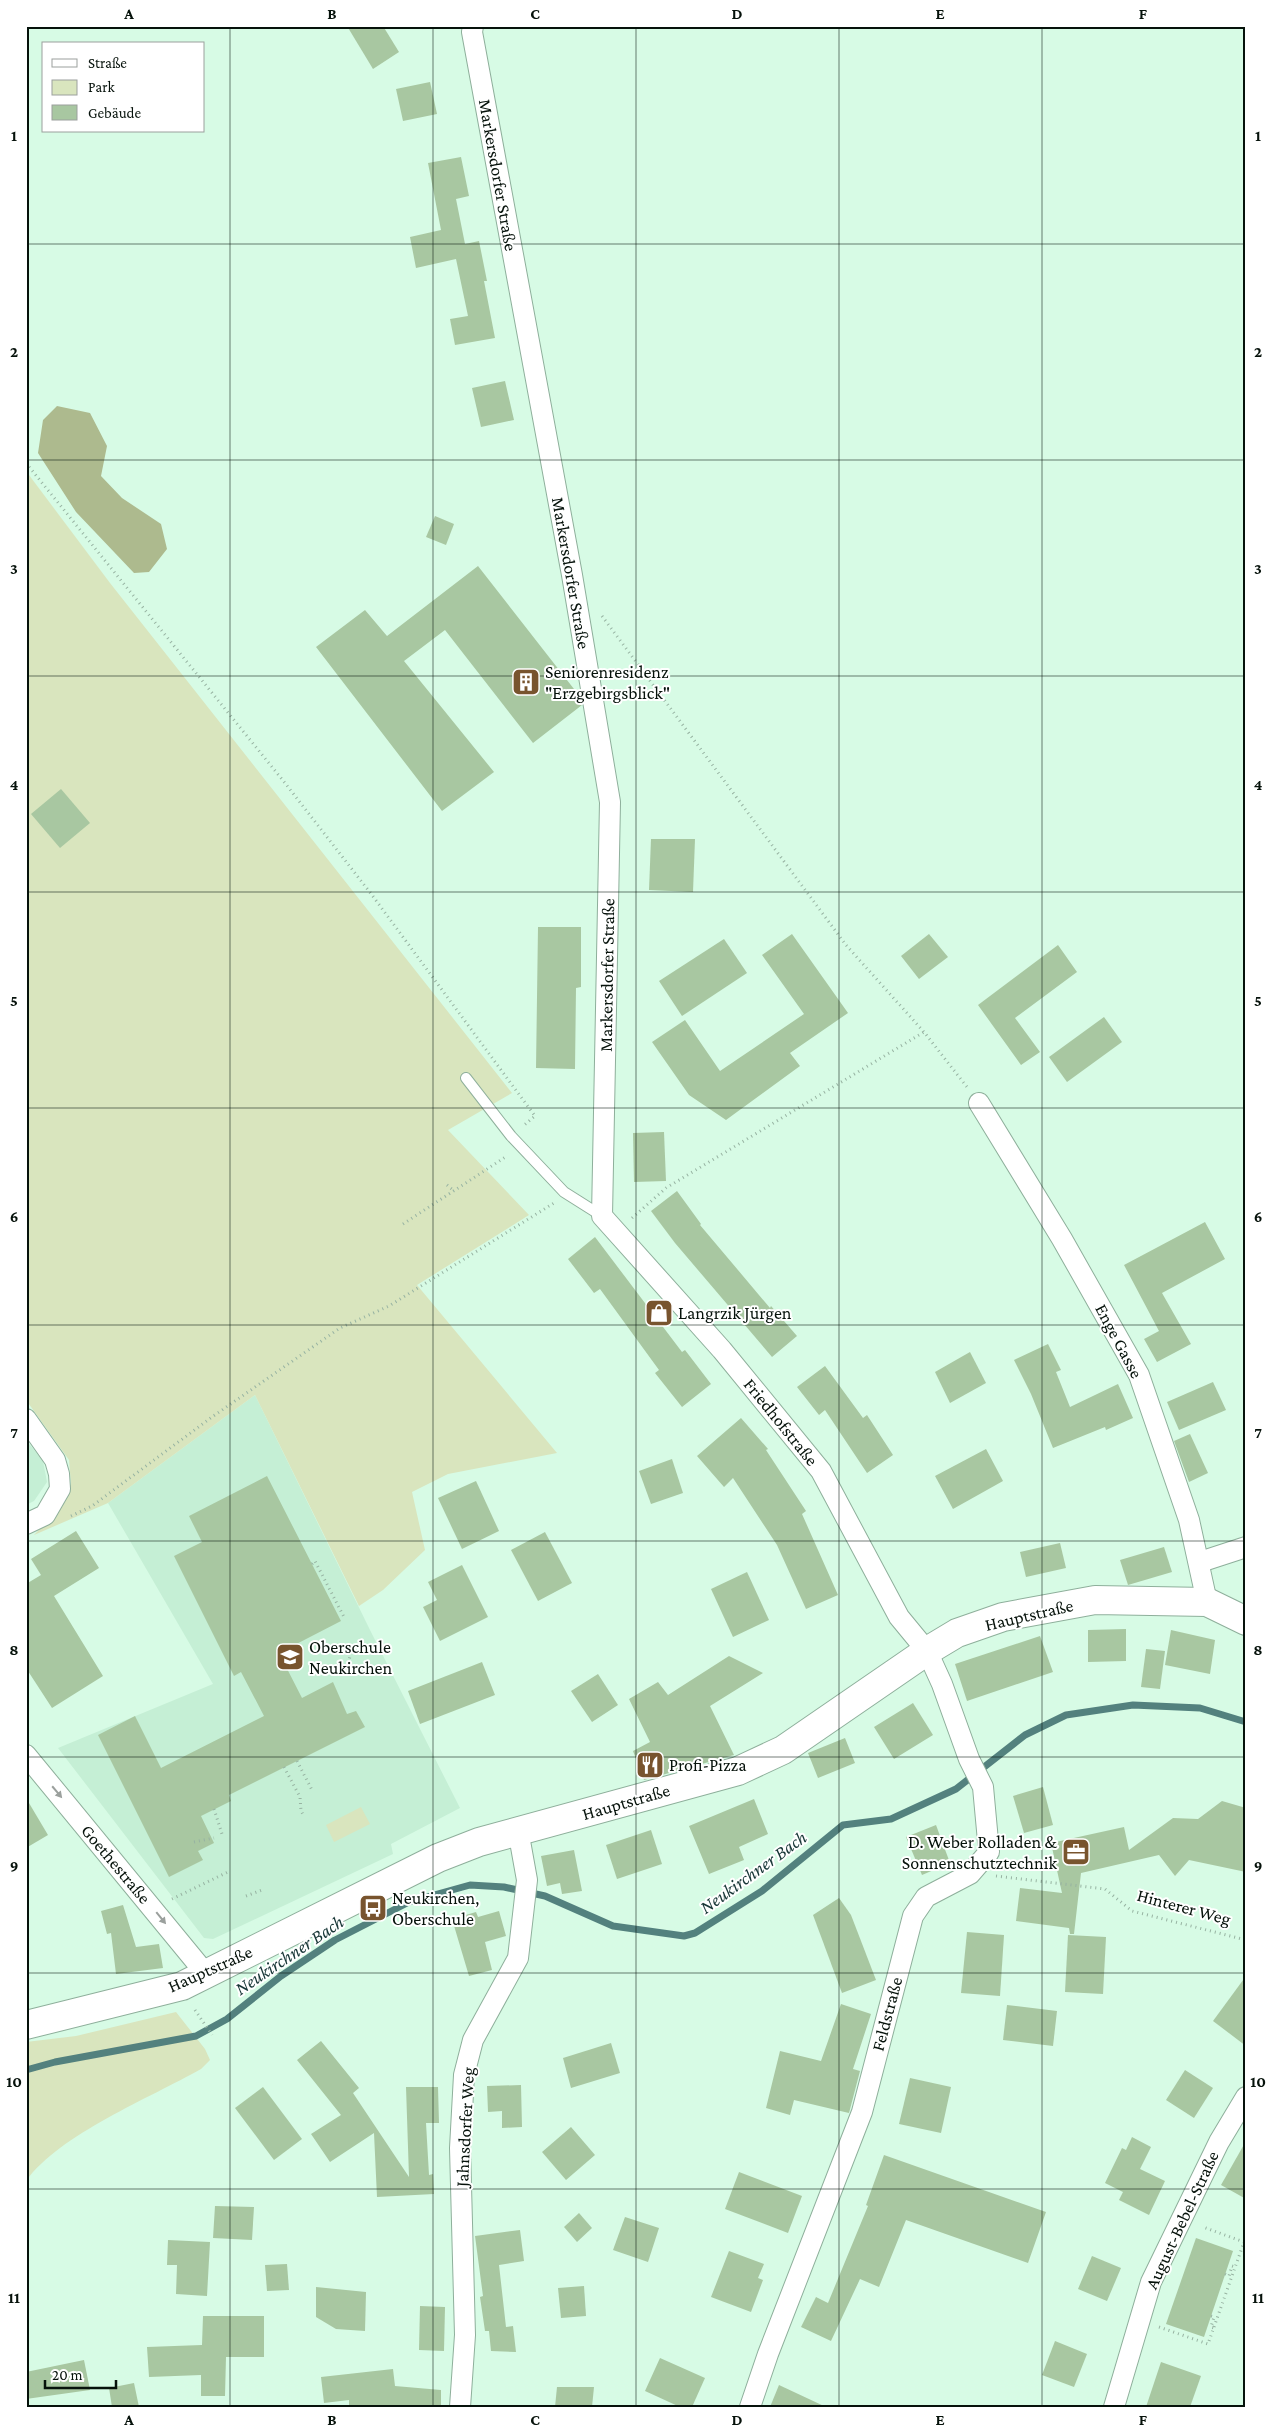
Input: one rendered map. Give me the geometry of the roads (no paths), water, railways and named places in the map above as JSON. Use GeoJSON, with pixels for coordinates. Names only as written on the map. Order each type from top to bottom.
{"type":"FeatureCollection","features":[{"type":"Feature","properties":{"kind":"main road","name":"Hauptstraße"},"geometry":{"type":"LineString","coordinates":[[26,2025],[182,1986],[438,1858],[479,1842],[738,1771],[783,1750],[926,1651],[957,1633],[1003,1617],[1095,1600],[1207,1602],[1246,1621]]}},
{"type":"Feature","properties":{"kind":"street","name":"Markersdorfer Straße"},"geometry":{"type":"LineString","coordinates":[[471,28],[570,567],[610,802],[602,1216]]}},
{"type":"Feature","properties":{"kind":"street","name":"Enge Gasse"},"geometry":{"type":"LineString","coordinates":[[979,1104],[1062,1239],[1139,1375],[1188,1520],[1200,1562],[1207,1602]]}},
{"type":"Feature","properties":{"kind":"street","name":"Friedhofstraße"},"geometry":{"type":"LineString","coordinates":[[602,1216],[722,1350],[821,1471],[899,1617],[926,1651]]}},
{"type":"Feature","properties":{"kind":"street"},"geometry":{"type":"LineString","coordinates":[[26,1419],[55,1460],[60,1488],[45,1515],[26,1524]]}},
{"type":"Feature","properties":{"kind":"street"},"geometry":{"type":"LineString","coordinates":[[1200,1562],[1246,1547]]}},
{"type":"Feature","properties":{"kind":"street","name":"Feldstraße"},"geometry":{"type":"LineString","coordinates":[[750,2407],[768,2354],[862,2112],[913,1916],[926,1897],[970,1874],[989,1852],[983,1787],[926,1651]]}},
{"type":"Feature","properties":{"kind":"street","name":"Goethestraße"},"geometry":{"type":"LineString","coordinates":[[26,1755],[206,1974]]}},
{"type":"Feature","properties":{"kind":"street","name":"Jahnsdorfer Weg"},"geometry":{"type":"LineString","coordinates":[[460,2407],[465,2335],[460,2158],[464,2075],[474,2040],[518,1958],[527,1880],[518,1830]]}},
{"type":"Feature","properties":{"kind":"street","name":"August-Bebel-Straße"},"geometry":{"type":"LineString","coordinates":[[1114,2407],[1151,2282],[1219,2142],[1246,2097]]}},
{"type":"Feature","properties":{"kind":"lane"},"geometry":{"type":"LineString","coordinates":[[466,1078],[511,1136],[564,1192],[602,1216]]}},
{"type":"Feature","properties":{"kind":"waterway","name":"Neukirchner Bach"},"geometry":{"type":"LineString","coordinates":[[26,2070],[55,2062],[196,2036],[227,2019],[281,1976],[335,1940],[409,1902],[470,1885],[504,1887],[545,1896],[613,1926],[684,1936],[695,1933],[762,1891],[843,1825],[891,1819],[956,1789],[1025,1735],[1066,1715],[1133,1705],[1200,1708],[1246,1722]]}},
{"type":"Feature","properties":{"kind":"place","name":"Seniorenresidenz \"Erzgebirgsblick\""},"geometry":{"type":"Point","coordinates":[526,682]}},
{"type":"Feature","properties":{"kind":"place","name":"Langrzik Jürgen"},"geometry":{"type":"Point","coordinates":[659,1313]}},
{"type":"Feature","properties":{"kind":"place","name":"Oberschule Neukirchen"},"geometry":{"type":"Point","coordinates":[290,1657]}},
{"type":"Feature","properties":{"kind":"place","name":"Profi-Pizza"},"geometry":{"type":"Point","coordinates":[650,1765]}},
{"type":"Feature","properties":{"kind":"place","name":"D. Weber Rolladen & Sonnenschutztechnik"},"geometry":{"type":"Point","coordinates":[1076,1852]}},
{"type":"Feature","properties":{"kind":"place","name":"Neukirchen, Oberschule"},"geometry":{"type":"Point","coordinates":[373,1908]}}]}
